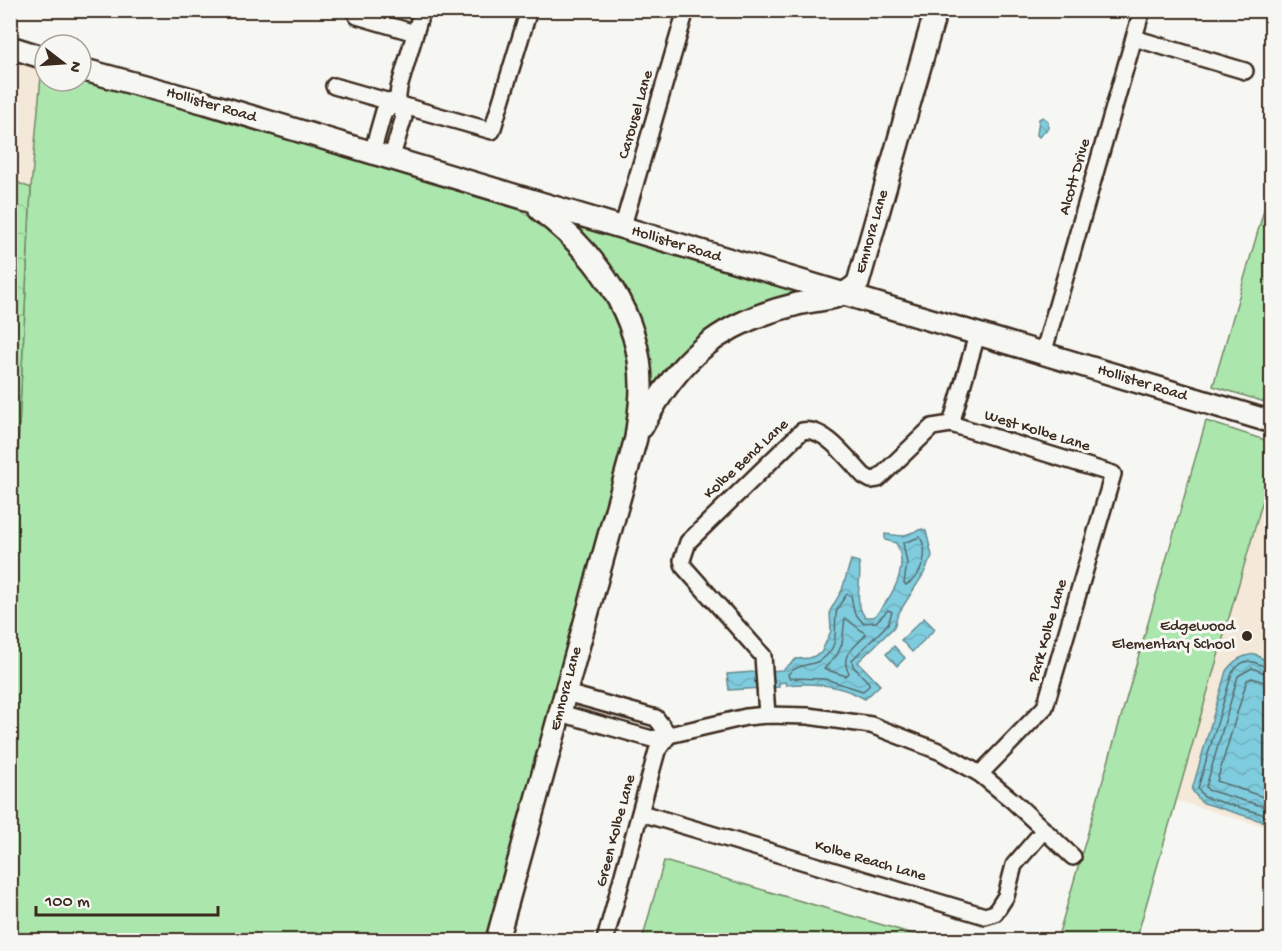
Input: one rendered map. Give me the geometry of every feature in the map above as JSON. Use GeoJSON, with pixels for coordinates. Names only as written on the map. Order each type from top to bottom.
{"type":"FeatureCollection","features":[{"type":"Feature","properties":{"kind":"street"},"geometry":{"type":"LineString","coordinates":[[381,156],[384,111],[397,104],[422,10]]}},
{"type":"Feature","properties":{"kind":"street"},"geometry":{"type":"LineString","coordinates":[[334,86],[492,131],[529,10]]}},
{"type":"Feature","properties":{"kind":"street","name":"Carousel Lane"},"geometry":{"type":"LineString","coordinates":[[622,229],[686,10]]}},
{"type":"Feature","properties":{"kind":"street","name":"Emnora Lane"},"geometry":{"type":"LineString","coordinates":[[636,438],[659,395],[685,363],[707,342],[739,323],[769,311],[846,295],[858,283],[936,10]]}},
{"type":"Feature","properties":{"kind":"street","name":"Alcott Drive"},"geometry":{"type":"LineString","coordinates":[[1043,354],[1142,10]]}},
{"type":"Feature","properties":{"kind":"street"},"geometry":{"type":"LineString","coordinates":[[357,16],[415,33]]}},
{"type":"Feature","properties":{"kind":"street"},"geometry":{"type":"LineString","coordinates":[[1134,38],[1245,71]]}},
{"type":"Feature","properties":{"kind":"street"},"geometry":{"type":"LineString","coordinates":[[10,47],[33,54]]}},
{"type":"Feature","properties":{"kind":"street","name":"Hollister Road"},"geometry":{"type":"LineString","coordinates":[[93,72],[846,295],[975,342],[1043,354],[1272,422]]}},
{"type":"Feature","properties":{"kind":"street","name":"Emnora Lane"},"geometry":{"type":"LineString","coordinates":[[497,940],[636,438],[641,387],[637,350],[626,316],[612,287],[590,255],[561,225],[530,202]]}},
{"type":"Feature","properties":{"kind":"street"},"geometry":{"type":"LineString","coordinates":[[951,424],[975,342]]}},
{"type":"Feature","properties":{"kind":"street","name":"West Kolbe Lane"},"geometry":{"type":"LineString","coordinates":[[951,424],[1113,474]]}},
{"type":"Feature","properties":{"kind":"street","name":"Kolbe Bend Lane"},"geometry":{"type":"LineString","coordinates":[[767,708],[763,656],[684,567],[682,560],[687,542],[802,431],[810,429],[822,434],[870,480],[878,479],[933,427],[951,424]]}},
{"type":"Feature","properties":{"kind":"street","name":"Park Kolbe Lane"},"geometry":{"type":"LineString","coordinates":[[980,774],[1045,707],[1113,474]]}},
{"type":"Feature","properties":{"kind":"street"},"geometry":{"type":"LineString","coordinates":[[566,693],[656,718],[669,735]]}},
{"type":"Feature","properties":{"kind":"street"},"geometry":{"type":"LineString","coordinates":[[560,713],[652,739],[746,717],[767,708],[871,725],[941,752],[980,774],[1073,857]]}},
{"type":"Feature","properties":{"kind":"street","name":"Green Kolbe Lane"},"geometry":{"type":"LineString","coordinates":[[605,940],[657,751],[669,735]]}},
{"type":"Feature","properties":{"kind":"street","name":"Kolbe Reach Lane"},"geometry":{"type":"LineString","coordinates":[[640,813],[985,916],[994,913],[1006,896],[1014,865],[1021,854],[1044,830]]}},
{"type":"Feature","properties":{"kind":"shaded area"},"geometry":{"type":"Polygon","coordinates":[[[10,55],[33,62],[33,93],[39,93],[31,188],[11,180],[10,55]]]}},
{"type":"Feature","properties":{"kind":"shaded area","name":"Edgewood Elementary School"},"geometry":{"type":"Polygon","coordinates":[[[1271,472],[1271,829],[1175,800],[1271,472]]]}},
{"type":"Feature","properties":{"kind":"green space"},"geometry":{"type":"Polygon","coordinates":[[[93,81],[520,210],[554,233],[572,249],[601,288],[612,309],[628,355],[632,403],[630,420],[488,940],[11,940],[10,506],[15,507],[31,188],[39,93],[93,93],[93,81]]]}},
{"type":"Feature","properties":{"kind":"green space"},"geometry":{"type":"Polygon","coordinates":[[[11,180],[31,188],[15,508],[10,506],[11,180]]]}},
{"type":"Feature","properties":{"kind":"green space"},"geometry":{"type":"Polygon","coordinates":[[[1271,186],[1271,404],[1213,386],[1271,186]]]}},
{"type":"Feature","properties":{"kind":"green space"},"geometry":{"type":"Polygon","coordinates":[[[580,224],[805,292],[779,304],[655,389],[649,388],[573,225],[580,224]]]}},
{"type":"Feature","properties":{"kind":"green space"},"geometry":{"type":"Polygon","coordinates":[[[1206,421],[1271,442],[1271,472],[1136,940],[1057,940],[1206,421]]]}},
{"type":"Feature","properties":{"kind":"green space"},"geometry":{"type":"Polygon","coordinates":[[[664,861],[934,940],[642,940],[664,861]]]}},
{"type":"Feature","properties":{"kind":"water"},"geometry":{"type":"Polygon","coordinates":[[[1043,117],[1048,121],[1048,128],[1039,137],[1037,135],[1039,119],[1043,117]]]}},
{"type":"Feature","properties":{"kind":"water"},"geometry":{"type":"Polygon","coordinates":[[[922,529],[926,531],[932,556],[923,575],[898,614],[894,627],[858,662],[880,685],[865,699],[846,690],[817,684],[786,685],[785,682],[779,683],[779,687],[729,690],[727,674],[783,670],[796,659],[810,658],[821,653],[831,631],[830,611],[842,590],[851,560],[859,562],[858,597],[861,611],[865,617],[874,617],[893,592],[900,573],[900,553],[896,543],[885,540],[885,534],[902,536],[922,529]]]}},
{"type":"Feature","properties":{"kind":"water"},"geometry":{"type":"Polygon","coordinates":[[[924,618],[935,629],[912,652],[901,640],[924,618]]]}},
{"type":"Feature","properties":{"kind":"water"},"geometry":{"type":"Polygon","coordinates":[[[894,646],[905,658],[897,666],[886,654],[894,646]]]}},
{"type":"Feature","properties":{"kind":"water"},"geometry":{"type":"Polygon","coordinates":[[[1255,654],[1271,664],[1271,824],[1201,802],[1192,790],[1226,671],[1238,659],[1255,654]]]}},
{"type":"Feature","properties":{"kind":"place","name":"Edgewood Elementary School"},"geometry":{"type":"Point","coordinates":[1247,636]}}]}
